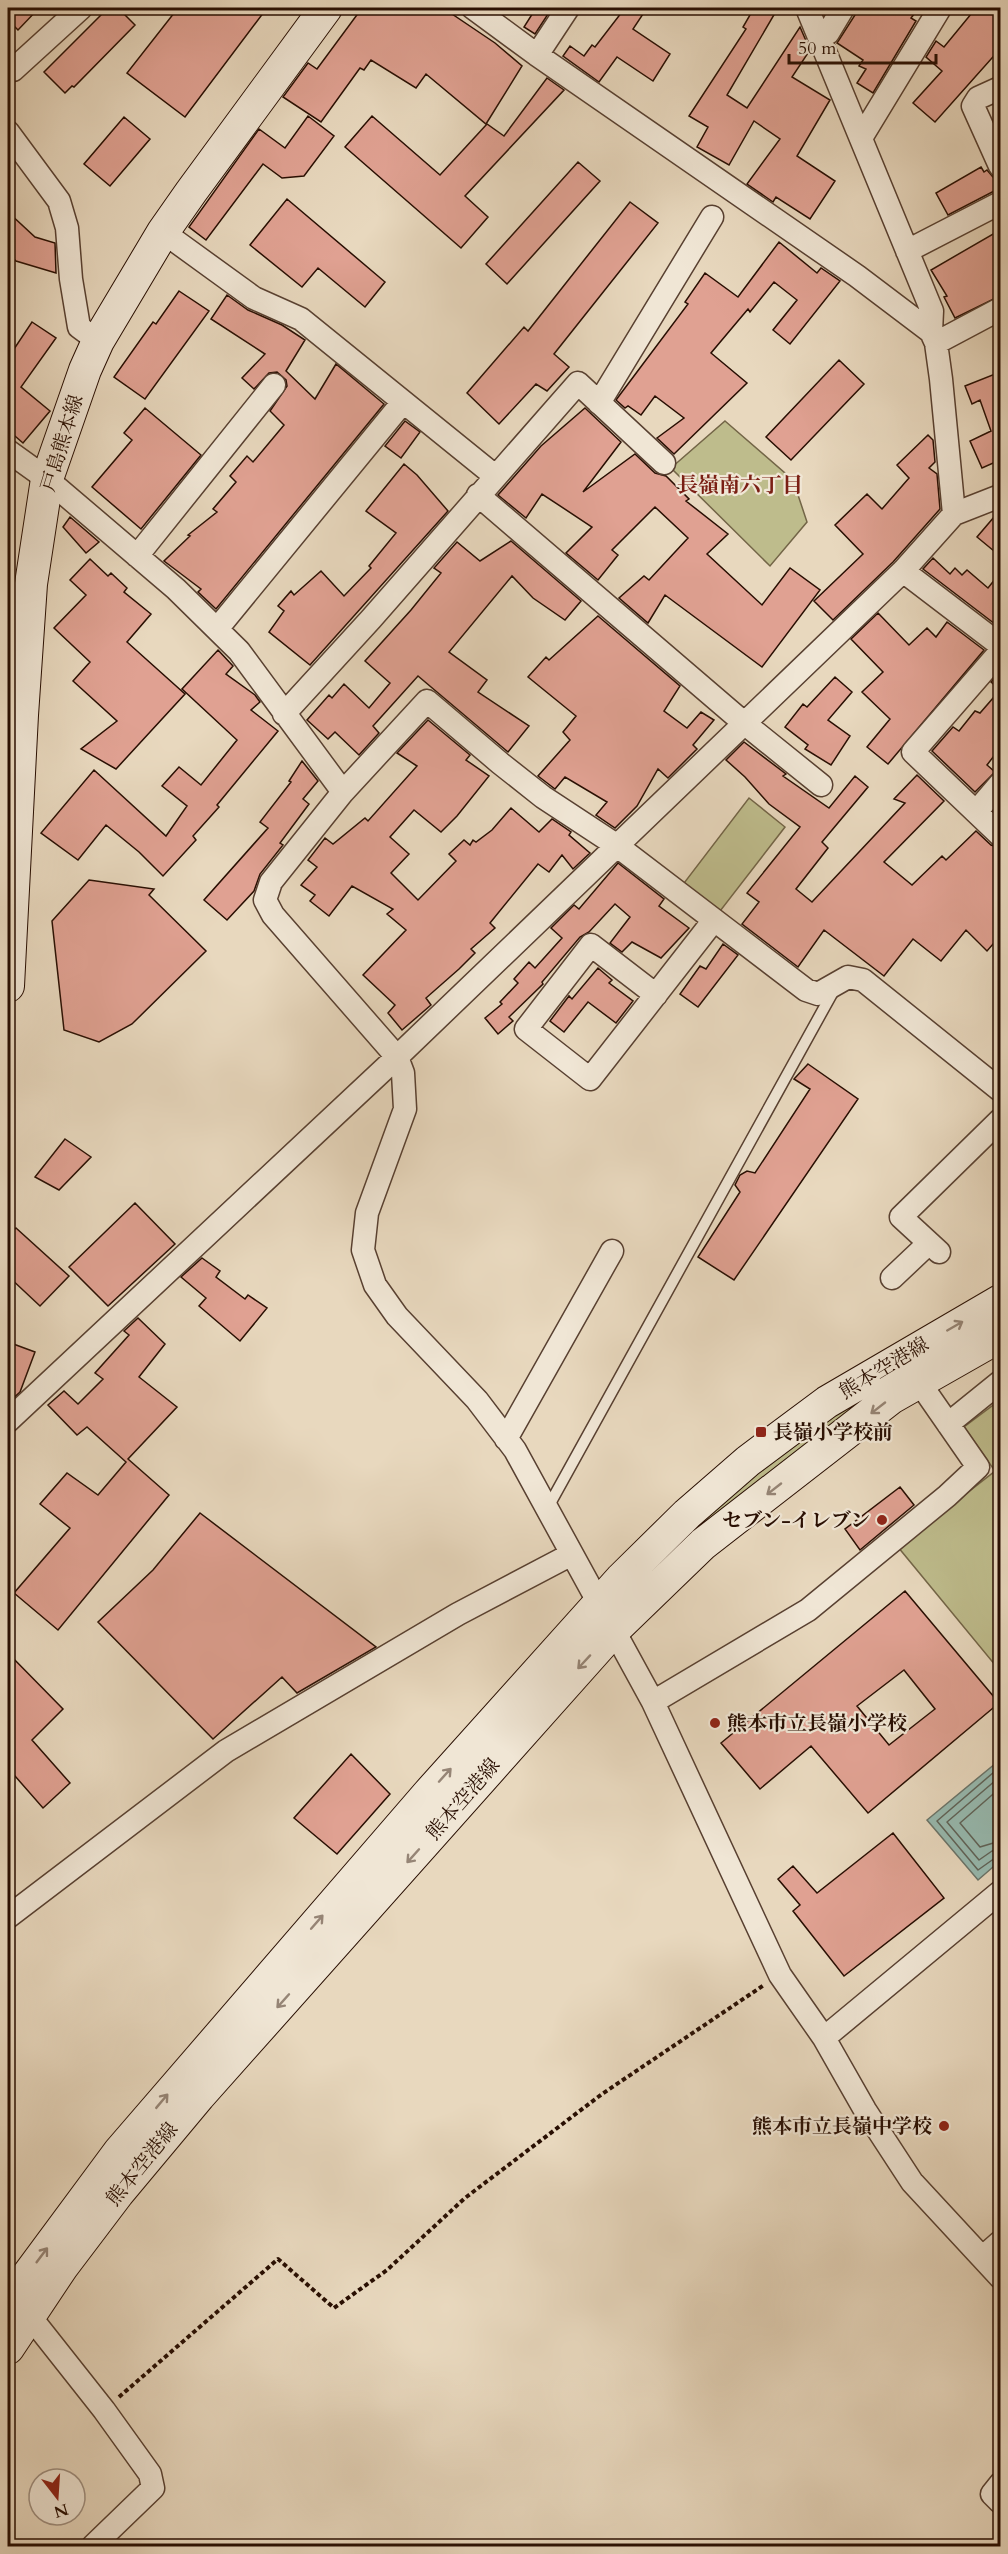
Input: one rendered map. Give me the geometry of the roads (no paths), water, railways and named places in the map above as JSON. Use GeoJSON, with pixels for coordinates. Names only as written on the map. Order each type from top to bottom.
{"type":"FeatureCollection","features":[{"type":"Feature","properties":{"kind":"main road","name":"戸島熊本線"},"geometry":{"type":"LineString","coordinates":[[8,986],[31,584],[47,479],[85,370],[98,341],[164,232],[326,8]]}},
{"type":"Feature","properties":{"kind":"main road","name":"熊本空港線"},"geometry":{"type":"LineString","coordinates":[[8,2348],[14,2300],[62,2267],[118,2193],[199,2096],[551,1698],[606,1616],[687,1514],[757,1454],[827,1402],[1000,1301]]}},
{"type":"Feature","properties":{"kind":"main road","name":"熊本空港線"},"geometry":{"type":"LineString","coordinates":[[606,1616],[891,1398],[1000,1336]]}},
{"type":"Feature","properties":{"kind":"street"},"geometry":{"type":"LineString","coordinates":[[8,70],[13,70],[81,8]]}},
{"type":"Feature","properties":{"kind":"street"},"geometry":{"type":"LineString","coordinates":[[473,8],[537,55],[857,276],[933,337]]}},
{"type":"Feature","properties":{"kind":"street"},"geometry":{"type":"LineString","coordinates":[[537,55],[568,8]]}},
{"type":"Feature","properties":{"kind":"street"},"geometry":{"type":"LineString","coordinates":[[807,8],[932,311],[933,337],[954,514]]}},
{"type":"Feature","properties":{"kind":"street"},"geometry":{"type":"LineString","coordinates":[[820,38],[828,33],[843,8]]}},
{"type":"Feature","properties":{"kind":"street"},"geometry":{"type":"LineString","coordinates":[[861,138],[940,8]]}},
{"type":"Feature","properties":{"kind":"street"},"geometry":{"type":"LineString","coordinates":[[1000,88],[978,98],[973,106],[1000,166]]}},
{"type":"Feature","properties":{"kind":"street"},"geometry":{"type":"LineString","coordinates":[[8,132],[59,201],[67,228],[71,279],[79,327],[98,341]]}},
{"type":"Feature","properties":{"kind":"street"},"geometry":{"type":"LineString","coordinates":[[907,251],[1000,203]]}},
{"type":"Feature","properties":{"kind":"street"},"geometry":{"type":"LineString","coordinates":[[598,403],[712,217]]}},
{"type":"Feature","properties":{"kind":"street"},"geometry":{"type":"LineString","coordinates":[[164,232],[254,298],[302,319],[495,476]]}},
{"type":"Feature","properties":{"kind":"street"},"geometry":{"type":"LineString","coordinates":[[933,337],[1000,309]]}},
{"type":"Feature","properties":{"kind":"street"},"geometry":{"type":"LineString","coordinates":[[284,714],[371,619],[578,383],[663,463]]}},
{"type":"Feature","properties":{"kind":"street"},"geometry":{"type":"LineString","coordinates":[[137,556],[274,385]]}},
{"type":"Feature","properties":{"kind":"street"},"geometry":{"type":"LineString","coordinates":[[217,629],[403,402]]}},
{"type":"Feature","properties":{"kind":"street"},"geometry":{"type":"LineString","coordinates":[[8,454],[47,479],[137,556],[239,651],[344,792]]}},
{"type":"Feature","properties":{"kind":"street"},"geometry":{"type":"LineString","coordinates":[[478,495],[744,723],[821,785]]}},
{"type":"Feature","properties":{"kind":"street"},"geometry":{"type":"LineString","coordinates":[[8,1421],[397,1057],[903,571],[954,514],[1000,496]]}},
{"type":"Feature","properties":{"kind":"street"},"geometry":{"type":"LineString","coordinates":[[903,571],[1000,645]]}},
{"type":"Feature","properties":{"kind":"street"},"geometry":{"type":"LineString","coordinates":[[1000,652],[913,752],[1000,835]]}},
{"type":"Feature","properties":{"kind":"street"},"geometry":{"type":"LineString","coordinates":[[1000,1090],[863,980],[848,977],[818,994],[806,990],[616,845],[543,797],[427,700],[344,792],[271,882],[265,900],[273,915],[397,1057],[403,1073],[405,1109],[368,1212],[363,1250],[375,1285],[396,1316],[477,1400],[515,1450],[653,1702],[780,1975],[824,2038],[865,2110],[912,2182],[1000,2277]]}},
{"type":"Feature","properties":{"kind":"street"},"geometry":{"type":"LineString","coordinates":[[976,812],[1000,784]]}},
{"type":"Feature","properties":{"kind":"street"},"geometry":{"type":"LineString","coordinates":[[656,995],[591,945],[526,1029],[590,1079],[656,995],[714,920]]}},
{"type":"Feature","properties":{"kind":"street"},"geometry":{"type":"LineString","coordinates":[[892,1278],[934,1248],[901,1217],[1000,1120]]}},
{"type":"Feature","properties":{"kind":"street"},"geometry":{"type":"LineString","coordinates":[[506,1439],[612,1251]]}},
{"type":"Feature","properties":{"kind":"street"},"geometry":{"type":"LineString","coordinates":[[653,1702],[808,1610],[947,1497],[978,1467],[919,1382]]}},
{"type":"Feature","properties":{"kind":"street"},"geometry":{"type":"LineString","coordinates":[[948,1424],[1000,1382]]}},
{"type":"Feature","properties":{"kind":"street"},"geometry":{"type":"LineString","coordinates":[[8,1917],[226,1751],[458,1614],[572,1554]]}},
{"type":"Feature","properties":{"kind":"street"},"geometry":{"type":"LineString","coordinates":[[824,2038],[1000,1892]]}},
{"type":"Feature","properties":{"kind":"street"},"geometry":{"type":"LineString","coordinates":[[983,2257],[1000,2242]]}},
{"type":"Feature","properties":{"kind":"street"},"geometry":{"type":"LineString","coordinates":[[14,2300],[104,2410],[150,2474],[153,2488],[93,2547]]}},
{"type":"Feature","properties":{"kind":"street"},"geometry":{"type":"LineString","coordinates":[[1000,2484],[993,2494],[1000,2502]]}},
{"type":"Feature","properties":{"kind":"lane"},"geometry":{"type":"LineString","coordinates":[[547,1509],[839,982]]}},
{"type":"Feature","properties":{"kind":"water"},"geometry":{"type":"Polygon","coordinates":[[[996,1763],[1000,1769],[1000,1861],[978,1880],[927,1820],[996,1763]]]}},
{"type":"Feature","properties":{"kind":"place","name":"長嶺小学校前"},"geometry":{"type":"Point","coordinates":[761,1432]}},
{"type":"Feature","properties":{"kind":"place","name":"セブン-イレブン"},"geometry":{"type":"Point","coordinates":[882,1520]}},
{"type":"Feature","properties":{"kind":"place","name":"熊本市立長嶺小学校"},"geometry":{"type":"Point","coordinates":[715,1723]}},
{"type":"Feature","properties":{"kind":"place","name":"熊本市立長嶺中学校"},"geometry":{"type":"Point","coordinates":[944,2126]}},
{"type":"Feature","properties":{"kind":"district","name":"長嶺南六丁目"},"geometry":{"type":"Point","coordinates":[740,485]}}]}
